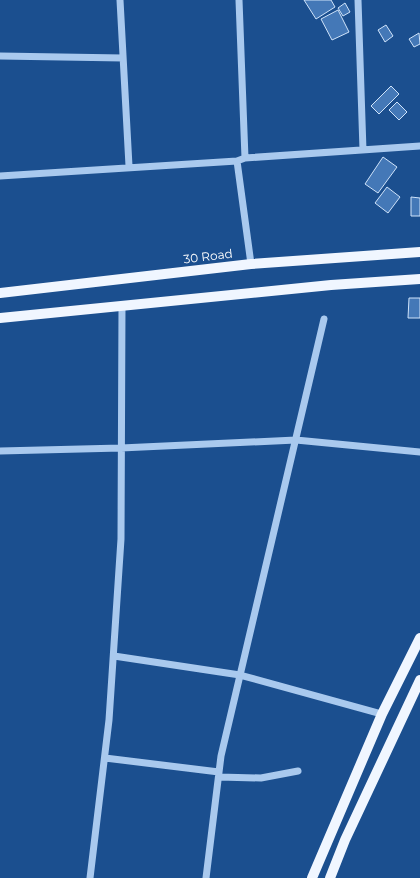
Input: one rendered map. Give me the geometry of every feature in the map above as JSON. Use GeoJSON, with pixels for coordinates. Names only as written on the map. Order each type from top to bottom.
{"type":"FeatureCollection","features":[{"type":"Feature","properties":{"kind":"main road","name":"30 Road"},"geometry":{"type":"LineString","coordinates":[[0,293],[251,264],[420,252]]}},
{"type":"Feature","properties":{"kind":"main road"},"geometry":{"type":"LineString","coordinates":[[0,318],[331,285],[420,278]]}},
{"type":"Feature","properties":{"kind":"main road"},"geometry":{"type":"LineString","coordinates":[[312,878],[382,714],[420,638]]}},
{"type":"Feature","properties":{"kind":"main road"},"geometry":{"type":"LineString","coordinates":[[330,878],[345,840],[420,680]]}},
{"type":"Feature","properties":{"kind":"street"},"geometry":{"type":"LineString","coordinates":[[120,0],[129,166]]}},
{"type":"Feature","properties":{"kind":"street"},"geometry":{"type":"LineString","coordinates":[[239,0],[245,158]]}},
{"type":"Feature","properties":{"kind":"street"},"geometry":{"type":"LineString","coordinates":[[358,0],[363,150]]}},
{"type":"Feature","properties":{"kind":"street"},"geometry":{"type":"LineString","coordinates":[[0,56],[123,58]]}},
{"type":"Feature","properties":{"kind":"street"},"geometry":{"type":"LineString","coordinates":[[0,176],[129,166],[237,161],[245,158],[420,146]]}},
{"type":"Feature","properties":{"kind":"street"},"geometry":{"type":"LineString","coordinates":[[237,161],[251,264]]}},
{"type":"Feature","properties":{"kind":"street"},"geometry":{"type":"LineString","coordinates":[[90,878],[105,758],[122,539],[122,306]]}},
{"type":"Feature","properties":{"kind":"street"},"geometry":{"type":"LineString","coordinates":[[206,878],[219,774],[240,675],[324,319]]}},
{"type":"Feature","properties":{"kind":"street"},"geometry":{"type":"LineString","coordinates":[[0,451],[121,448],[296,440],[420,452]]}},
{"type":"Feature","properties":{"kind":"street"},"geometry":{"type":"LineString","coordinates":[[114,656],[240,675],[382,714]]}},
{"type":"Feature","properties":{"kind":"street"},"geometry":{"type":"LineString","coordinates":[[105,758],[219,774],[261,778],[298,771]]}},
{"type":"Feature","properties":{"kind":"building"},"geometry":{"type":"Polygon","coordinates":[[[304,0],[331,0],[335,7],[316,19],[304,0]]]}},
{"type":"Feature","properties":{"kind":"building"},"geometry":{"type":"Polygon","coordinates":[[[345,3],[350,12],[343,16],[338,8],[345,3]]]}},
{"type":"Feature","properties":{"kind":"building"},"geometry":{"type":"Polygon","coordinates":[[[338,10],[349,32],[332,40],[321,19],[338,10]]]}},
{"type":"Feature","properties":{"kind":"building"},"geometry":{"type":"Polygon","coordinates":[[[386,25],[393,36],[385,42],[378,30],[386,25]]]}},
{"type":"Feature","properties":{"kind":"building"},"geometry":{"type":"Polygon","coordinates":[[[419,33],[420,44],[414,47],[409,39],[419,33]]]}},
{"type":"Feature","properties":{"kind":"building"},"geometry":{"type":"Polygon","coordinates":[[[391,86],[399,94],[379,114],[371,106],[391,86]]]}},
{"type":"Feature","properties":{"kind":"building"},"geometry":{"type":"Polygon","coordinates":[[[397,102],[407,112],[399,120],[389,110],[397,102]]]}},
{"type":"Feature","properties":{"kind":"building"},"geometry":{"type":"Polygon","coordinates":[[[383,157],[397,167],[378,193],[365,184],[383,157]]]}},
{"type":"Feature","properties":{"kind":"building"},"geometry":{"type":"Polygon","coordinates":[[[387,187],[400,197],[388,213],[375,203],[387,187]]]}},
{"type":"Feature","properties":{"kind":"building"},"geometry":{"type":"Polygon","coordinates":[[[411,197],[420,198],[420,216],[411,216],[411,197]]]}},
{"type":"Feature","properties":{"kind":"building"},"geometry":{"type":"Polygon","coordinates":[[[409,298],[420,298],[420,318],[408,318],[409,298]]]}}]}
